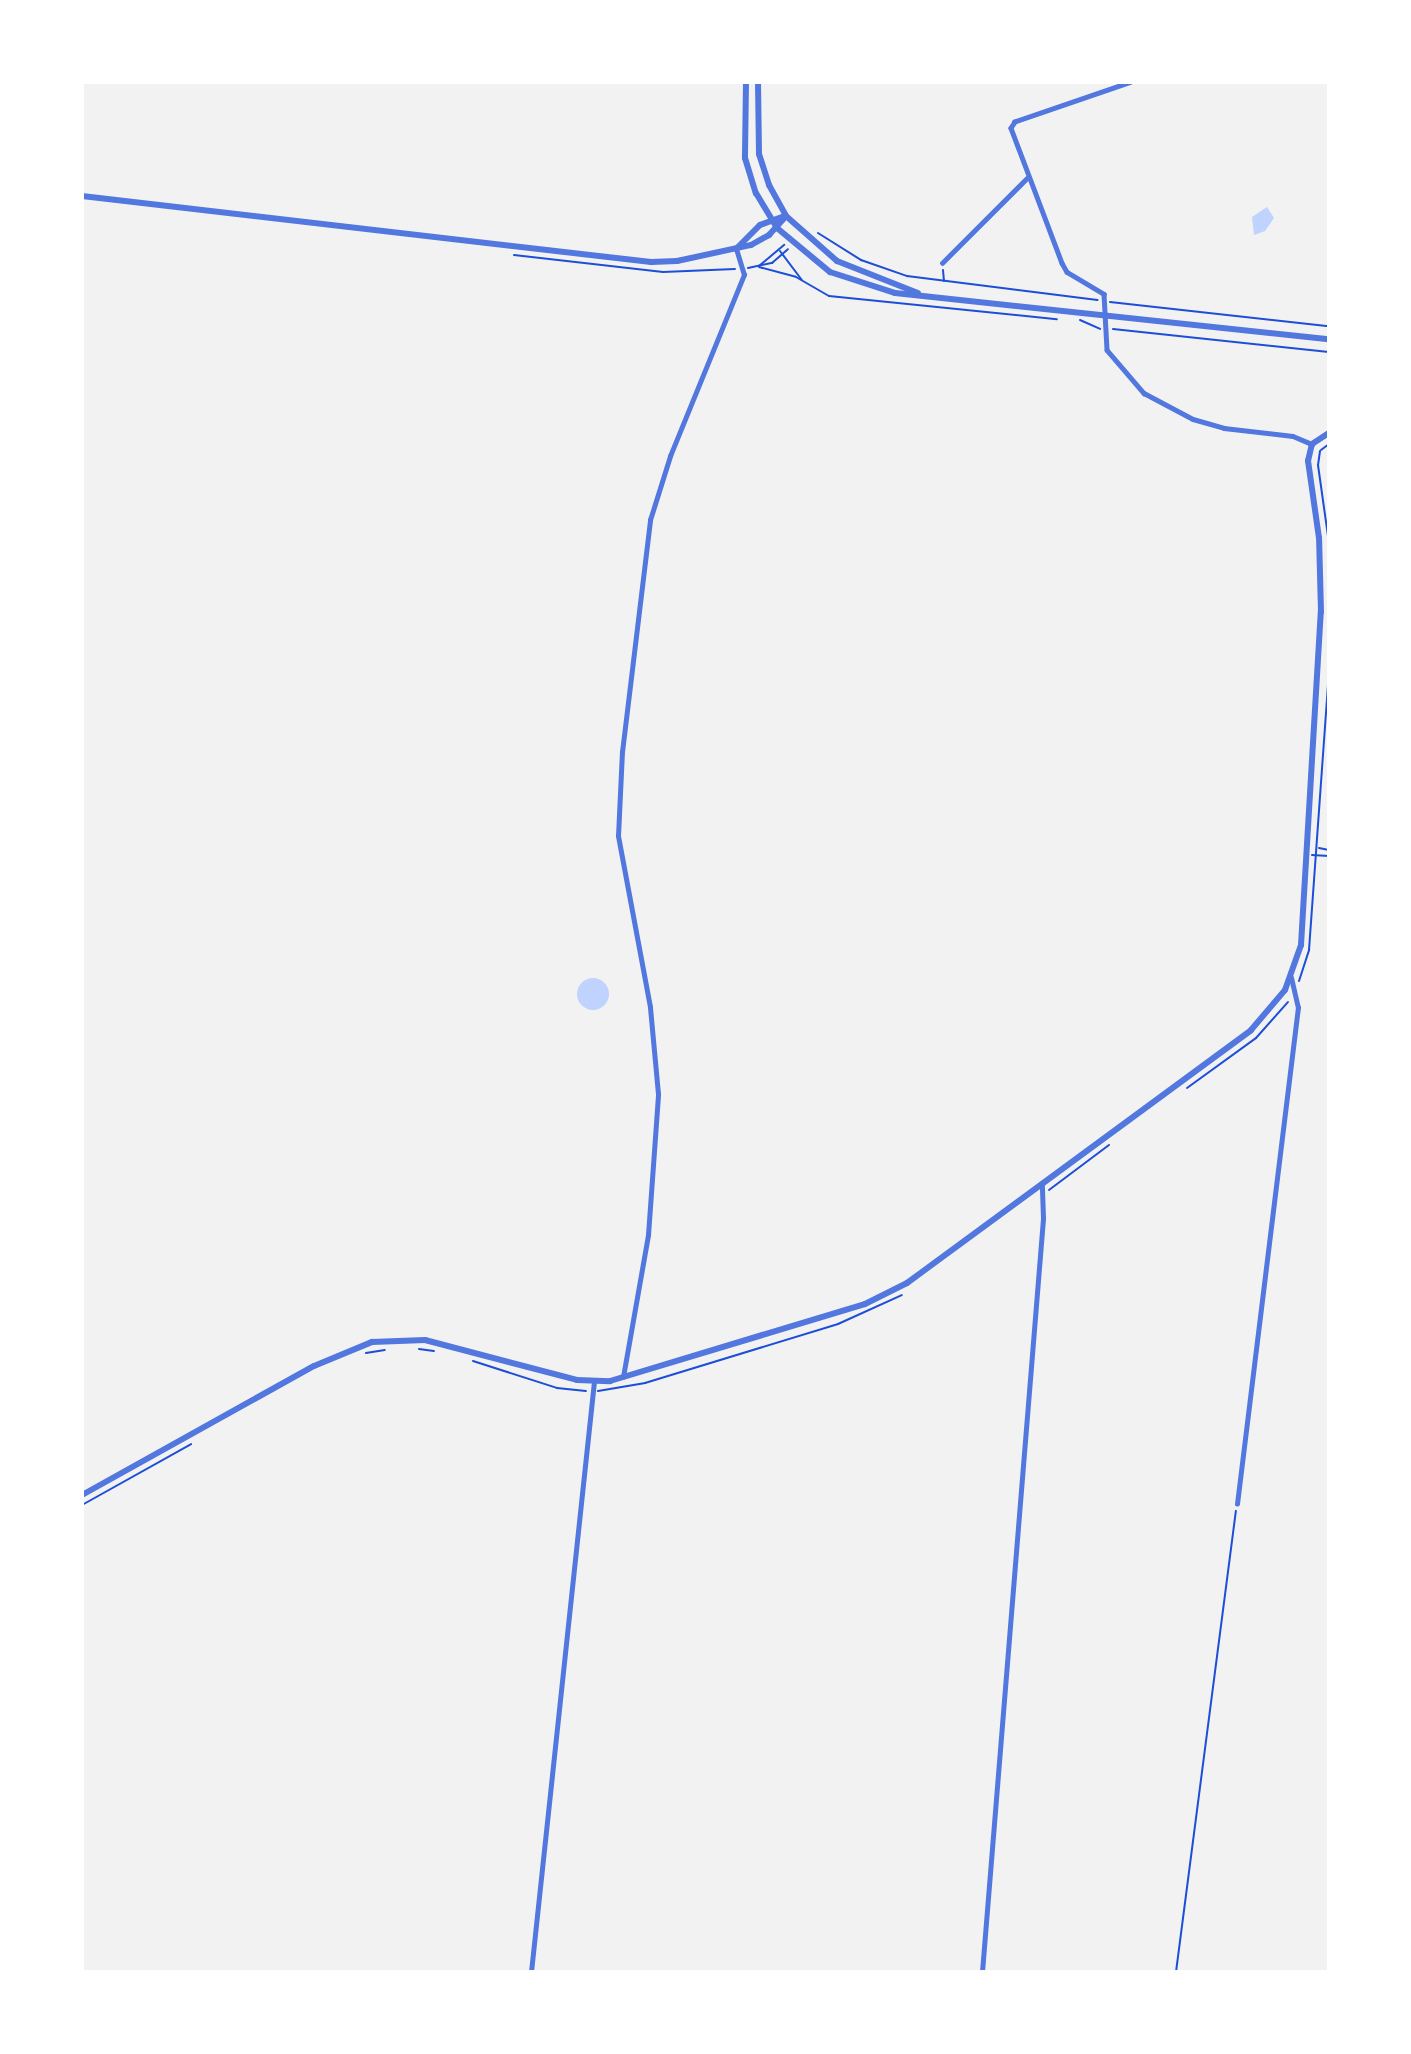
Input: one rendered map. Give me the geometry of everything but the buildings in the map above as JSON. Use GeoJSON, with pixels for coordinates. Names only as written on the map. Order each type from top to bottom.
{"type":"FeatureCollection","features":[{"type":"Feature","properties":{"kind":"street"},"geometry":{"type":"LineString","coordinates":[[746,82],[745,158],[756,193],[777,228],[830,272],[853,282],[926,296],[1329,339]]}},
{"type":"Feature","properties":{"kind":"street"},"geometry":{"type":"LineString","coordinates":[[758,82],[759,153],[769,185],[786,216],[803,234],[837,261],[926,296]]}},
{"type":"Feature","properties":{"kind":"street"},"geometry":{"type":"LineString","coordinates":[[1131,82],[1015,121],[1011,128],[1027,178],[1067,272],[1104,294],[1108,302],[1105,329],[1112,359],[1158,402],[1224,428],[1293,436],[1312,444]]}},
{"type":"Feature","properties":{"kind":"street"},"geometry":{"type":"LineString","coordinates":[[942,263],[1027,178]]}},
{"type":"Feature","properties":{"kind":"street"},"geometry":{"type":"LineString","coordinates":[[82,196],[651,262],[736,249],[777,228],[786,216]]}},
{"type":"Feature","properties":{"kind":"street"},"geometry":{"type":"LineString","coordinates":[[736,249],[746,235],[771,220],[786,216]]}},
{"type":"Feature","properties":{"kind":"street"},"geometry":{"type":"LineString","coordinates":[[623,1378],[648,1235],[658,1094],[650,1007],[618,836],[622,752],[655,501],[743,269],[736,249]]}},
{"type":"Feature","properties":{"kind":"street"},"geometry":{"type":"LineString","coordinates":[[82,1495],[314,1366],[372,1342],[425,1340],[594,1382],[623,1378],[865,1304],[907,1283],[1251,1030],[1291,978],[1301,945],[1321,612],[1319,538],[1308,461],[1312,444],[1329,433]]}},
{"type":"Feature","properties":{"kind":"street"},"geometry":{"type":"LineString","coordinates":[[1237,1504],[1298,1008],[1291,978]]}},
{"type":"Feature","properties":{"kind":"street"},"geometry":{"type":"LineString","coordinates":[[982,1972],[1043,1218],[1042,1186]]}},
{"type":"Feature","properties":{"kind":"street"},"geometry":{"type":"LineString","coordinates":[[531,1972],[594,1382]]}},
{"type":"Feature","properties":{"kind":"path"},"geometry":{"type":"LineString","coordinates":[[803,234],[810,226],[861,260],[907,276],[1108,302],[1329,326]]}},
{"type":"Feature","properties":{"kind":"path"},"geometry":{"type":"LineString","coordinates":[[758,267],[791,242]]}},
{"type":"Feature","properties":{"kind":"path"},"geometry":{"type":"LineString","coordinates":[[743,269],[758,267],[783,255],[791,242]]}},
{"type":"Feature","properties":{"kind":"path"},"geometry":{"type":"LineString","coordinates":[[779,251],[804,282]]}},
{"type":"Feature","properties":{"kind":"path"},"geometry":{"type":"LineString","coordinates":[[942,263],[944,282]]}},
{"type":"Feature","properties":{"kind":"path"},"geometry":{"type":"LineString","coordinates":[[758,267],[804,282],[829,296],[1047,320],[1067,317]]}},
{"type":"Feature","properties":{"kind":"path"},"geometry":{"type":"LineString","coordinates":[[1077,319],[1105,329],[1329,352]]}},
{"type":"Feature","properties":{"kind":"path"},"geometry":{"type":"LineString","coordinates":[[1320,451],[1318,465],[1329,543]]}},
{"type":"Feature","properties":{"kind":"path"},"geometry":{"type":"LineString","coordinates":[[1329,673],[1318,848],[1329,850]]}},
{"type":"Feature","properties":{"kind":"path"},"geometry":{"type":"LineString","coordinates":[[1307,855],[1329,856]]}},
{"type":"Feature","properties":{"kind":"path"},"geometry":{"type":"LineString","coordinates":[[471,1361],[556,1388],[594,1391],[645,1383],[826,1328],[877,1308],[907,1292]]}},
{"type":"Feature","properties":{"kind":"path"},"geometry":{"type":"LineString","coordinates":[[414,1348],[440,1353]]}},
{"type":"Feature","properties":{"kind":"path"},"geometry":{"type":"LineString","coordinates":[[364,1354],[390,1349]]}},
{"type":"Feature","properties":{"kind":"path"},"geometry":{"type":"LineString","coordinates":[[82,1505],[192,1443]]}},
{"type":"Feature","properties":{"kind":"path"},"geometry":{"type":"LineString","coordinates":[[1176,1972],[1237,1504]]}},
{"type":"Feature","properties":{"kind":"water"},"geometry":{"type":"Polygon","coordinates":[[[1267,207],[1274,218],[1265,231],[1254,235],[1252,217],[1267,207]]]}},
{"type":"Feature","properties":{"kind":"water"},"geometry":{"type":"Polygon","coordinates":[[[593,978],[604,983],[609,994],[604,1005],[593,1010],[582,1005],[577,994],[582,983],[593,978]]]}}]}
